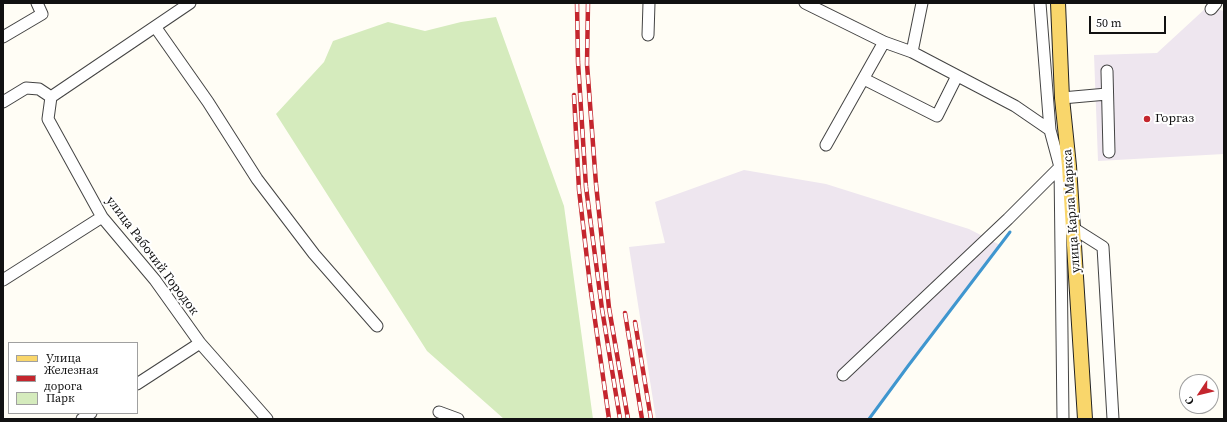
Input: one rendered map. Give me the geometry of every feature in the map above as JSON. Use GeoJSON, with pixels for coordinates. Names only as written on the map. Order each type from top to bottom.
{"type":"FeatureCollection","features":[{"type":"Feature","properties":{"kind":"main road","name":"улица Карла Маркса"},"geometry":{"type":"LineString","coordinates":[[1058,3],[1064,166],[1073,228],[1085,419]]}},
{"type":"Feature","properties":{"kind":"street"},"geometry":{"type":"LineString","coordinates":[[3,37],[42,14],[37,3]]}},
{"type":"Feature","properties":{"kind":"street"},"geometry":{"type":"LineString","coordinates":[[3,102],[26,88],[39,89],[51,97],[156,28],[190,3]]}},
{"type":"Feature","properties":{"kind":"street"},"geometry":{"type":"LineString","coordinates":[[648,35],[649,3]]}},
{"type":"Feature","properties":{"kind":"street"},"geometry":{"type":"LineString","coordinates":[[805,3],[884,42],[912,52],[1015,106],[1050,130]]}},
{"type":"Feature","properties":{"kind":"street"},"geometry":{"type":"LineString","coordinates":[[912,52],[922,3]]}},
{"type":"Feature","properties":{"kind":"street"},"geometry":{"type":"LineString","coordinates":[[1040,3],[1050,130],[1064,166],[1063,419]]}},
{"type":"Feature","properties":{"kind":"street"},"geometry":{"type":"LineString","coordinates":[[156,28],[208,102],[257,179],[314,254],[377,326]]}},
{"type":"Feature","properties":{"kind":"street"},"geometry":{"type":"LineString","coordinates":[[826,145],[884,42]]}},
{"type":"Feature","properties":{"kind":"street"},"geometry":{"type":"LineString","coordinates":[[1107,71],[1110,152]]}},
{"type":"Feature","properties":{"kind":"street"},"geometry":{"type":"LineString","coordinates":[[864,79],[937,116],[957,76]]}},
{"type":"Feature","properties":{"kind":"street"},"geometry":{"type":"LineString","coordinates":[[1062,98],[1108,94]]}},
{"type":"Feature","properties":{"kind":"street","name":"улица Рабочий Городок"},"geometry":{"type":"LineString","coordinates":[[51,97],[48,119],[102,217],[155,280],[200,344],[268,419]]}},
{"type":"Feature","properties":{"kind":"street"},"geometry":{"type":"LineString","coordinates":[[843,375],[1064,166]]}},
{"type":"Feature","properties":{"kind":"street"},"geometry":{"type":"LineString","coordinates":[[3,280],[102,217]]}},
{"type":"Feature","properties":{"kind":"street"},"geometry":{"type":"LineString","coordinates":[[1073,228],[1104,247],[1114,419]]}},
{"type":"Feature","properties":{"kind":"street"},"geometry":{"type":"LineString","coordinates":[[138,383],[200,344]]}},
{"type":"Feature","properties":{"kind":"street"},"geometry":{"type":"LineString","coordinates":[[439,412],[458,419]]}},
{"type":"Feature","properties":{"kind":"shaded area"},"geometry":{"type":"Polygon","coordinates":[[[1207,7],[1224,11],[1224,154],[1098,161],[1094,55],[1157,53],[1207,7]]]}},
{"type":"Feature","properties":{"kind":"shaded area"},"geometry":{"type":"Polygon","coordinates":[[[744,170],[826,184],[969,229],[1000,245],[870,419],[656,419],[629,247],[665,243],[655,202],[744,170]]]}},
{"type":"Feature","properties":{"kind":"green space"},"geometry":{"type":"Polygon","coordinates":[[[496,17],[564,206],[593,419],[504,419],[427,351],[276,114],[324,62],[333,41],[388,22],[425,31],[461,22],[496,17]]]}},
{"type":"Feature","properties":{"kind":"waterway"},"geometry":{"type":"LineString","coordinates":[[869,419],[1010,232]]}},
{"type":"Feature","properties":{"kind":"railway"},"geometry":{"type":"LineString","coordinates":[[577,3],[578,62],[586,187],[602,309],[620,419]]}},
{"type":"Feature","properties":{"kind":"railway"},"geometry":{"type":"LineString","coordinates":[[588,3],[587,64],[596,184],[609,308],[628,419]]}},
{"type":"Feature","properties":{"kind":"railway"},"geometry":{"type":"LineString","coordinates":[[574,95],[579,190],[590,285],[609,419]]}},
{"type":"Feature","properties":{"kind":"railway"},"geometry":{"type":"LineString","coordinates":[[625,313],[642,419]]}},
{"type":"Feature","properties":{"kind":"railway"},"geometry":{"type":"LineString","coordinates":[[635,322],[651,419]]}},
{"type":"Feature","properties":{"kind":"place","name":"Горгаз"},"geometry":{"type":"Point","coordinates":[1147,119]}}]}
